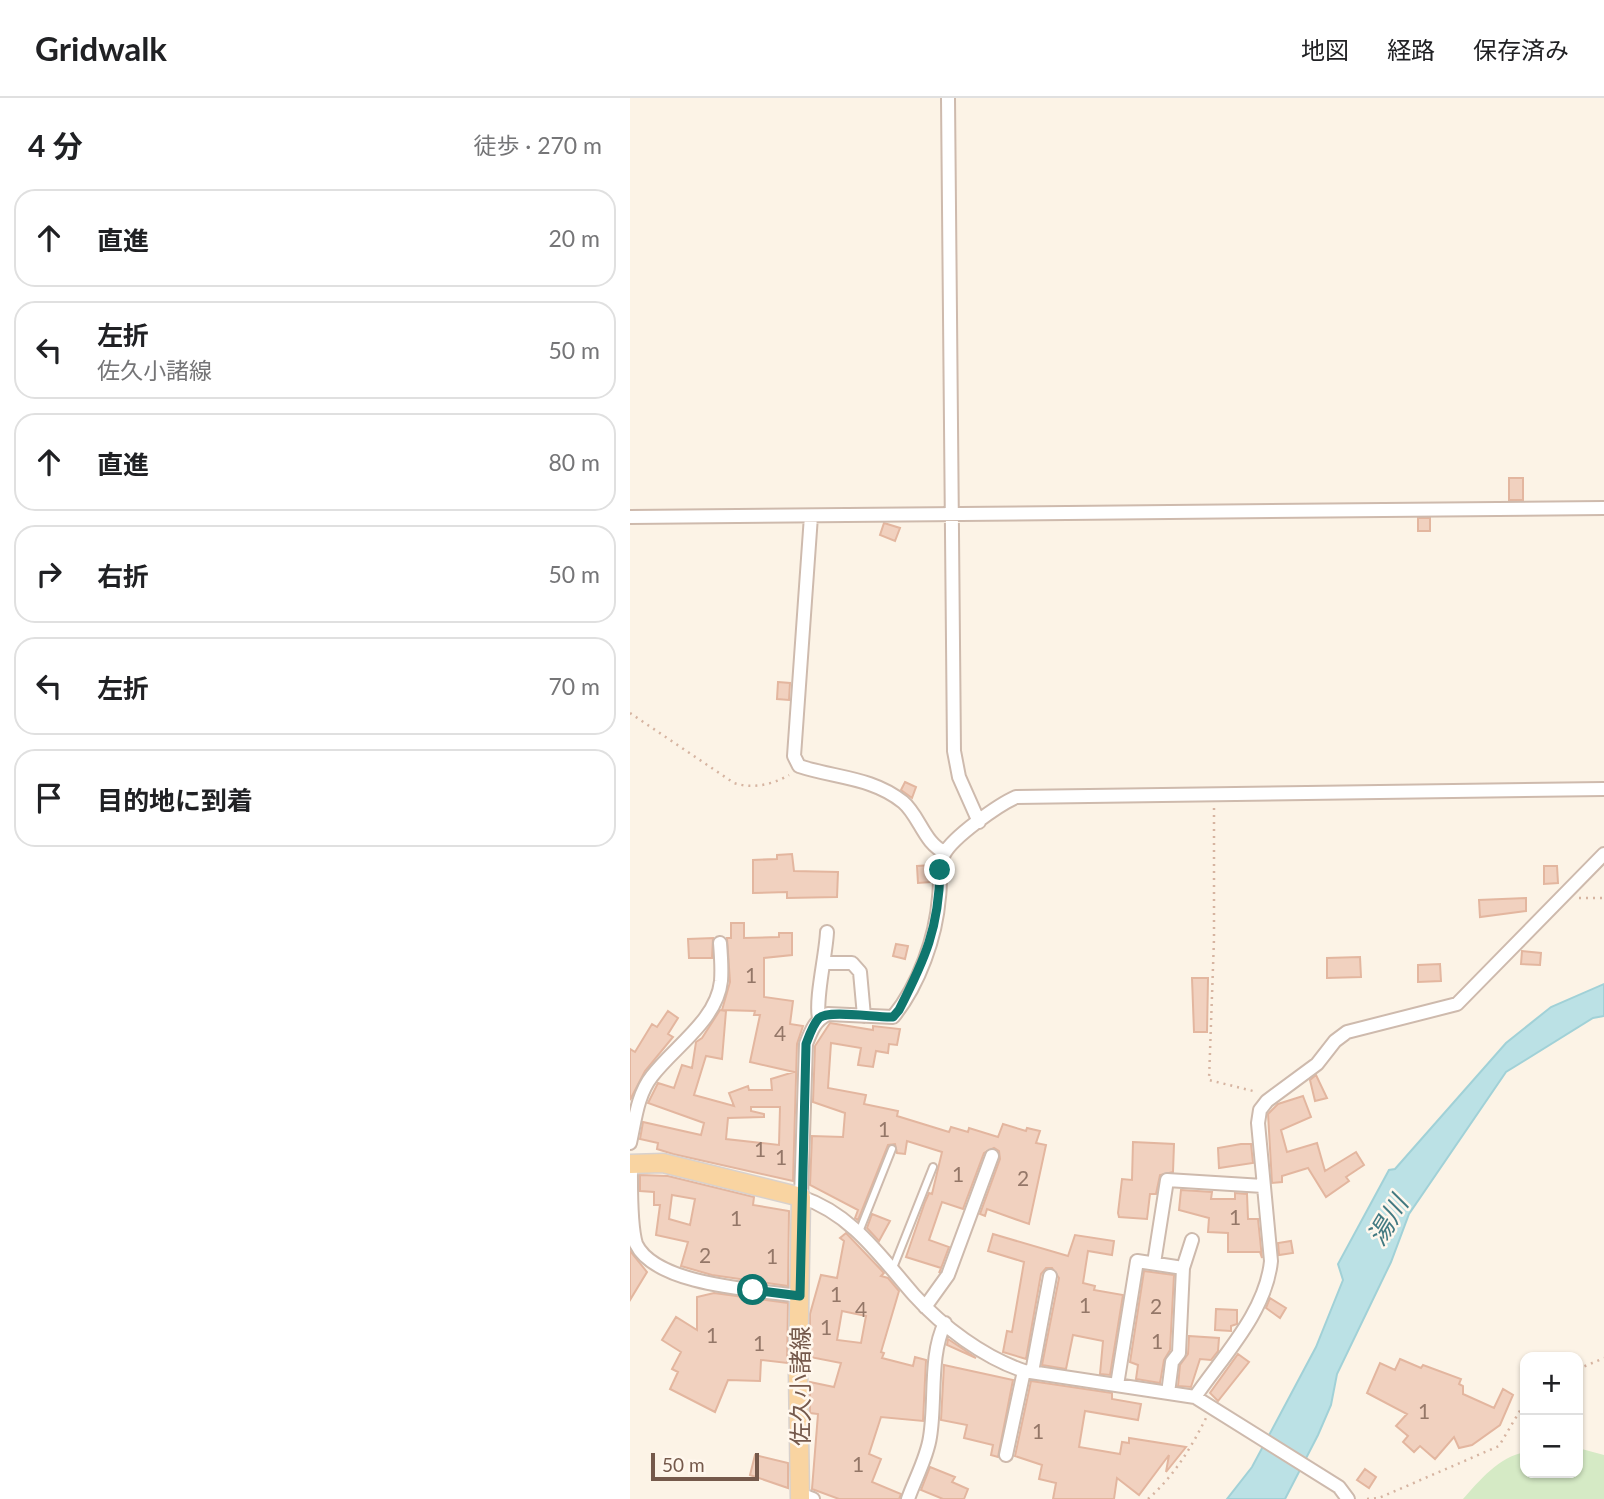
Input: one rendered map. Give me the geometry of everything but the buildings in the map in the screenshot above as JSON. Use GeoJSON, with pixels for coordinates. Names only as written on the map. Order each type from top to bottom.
{"type":"FeatureCollection","features":[{"type":"Feature","properties":{"kind":"main road"},"geometry":{"type":"LineString","coordinates":[[630,1164],[663,1163],[801,1197]]}},
{"type":"Feature","properties":{"kind":"main road","name":"佐久小諸線"},"geometry":{"type":"LineString","coordinates":[[801,1197],[804,1497]]}},
{"type":"Feature","properties":{"kind":"street"},"geometry":{"type":"LineString","coordinates":[[948,98],[954,751],[959,777],[979,822]]}},
{"type":"Feature","properties":{"kind":"street"},"geometry":{"type":"LineString","coordinates":[[630,517],[1604,508]]}},
{"type":"Feature","properties":{"kind":"street"},"geometry":{"type":"LineString","coordinates":[[811,516],[794,756],[799,766],[881,788],[905,803],[932,843],[945,852]]}},
{"type":"Feature","properties":{"kind":"street"},"geometry":{"type":"LineString","coordinates":[[819,1018],[828,1014],[893,1017],[927,956],[939,899],[940,870],[945,852],[1008,800],[1026,795],[1604,789]]}},
{"type":"Feature","properties":{"kind":"street"},"geometry":{"type":"LineString","coordinates":[[1195,1397],[1251,1318],[1269,1279],[1271,1261],[1258,1123],[1260,1110],[1266,1101],[1317,1063],[1335,1041],[1347,1032],[1457,1004],[1604,854]]}},
{"type":"Feature","properties":{"kind":"street"},"geometry":{"type":"LineString","coordinates":[[827,932],[825,963],[817,1007],[819,1018],[806,1044],[801,1197],[828,1208],[859,1232],[925,1307],[996,1362],[1028,1371],[1195,1397],[1339,1487],[1348,1499]]}},
{"type":"Feature","properties":{"kind":"street"},"geometry":{"type":"LineString","coordinates":[[630,1143],[638,1104],[651,1077],[708,1012],[718,995],[721,982],[720,943]]}},
{"type":"Feature","properties":{"kind":"street"},"geometry":{"type":"LineString","coordinates":[[825,963],[852,963],[860,972],[863,1016]]}},
{"type":"Feature","properties":{"kind":"street"},"geometry":{"type":"LineString","coordinates":[[925,1307],[948,1275],[992,1156]]}},
{"type":"Feature","properties":{"kind":"street"},"geometry":{"type":"LineString","coordinates":[[630,1164],[634,1240],[645,1255],[663,1267],[700,1282],[800,1296]]}},
{"type":"Feature","properties":{"kind":"street"},"geometry":{"type":"LineString","coordinates":[[1154,1262],[1167,1181],[1263,1186]]}},
{"type":"Feature","properties":{"kind":"street"},"geometry":{"type":"LineString","coordinates":[[1168,1393],[1172,1362],[1179,1353],[1183,1268],[1192,1240]]}},
{"type":"Feature","properties":{"kind":"street"},"geometry":{"type":"LineString","coordinates":[[1117,1385],[1137,1261],[1183,1268]]}},
{"type":"Feature","properties":{"kind":"street"},"geometry":{"type":"LineString","coordinates":[[1006,1455],[1050,1276]]}},
{"type":"Feature","properties":{"kind":"street"},"geometry":{"type":"LineString","coordinates":[[908,1499],[930,1441],[935,1401],[936,1347],[945,1324]]}},
{"type":"Feature","properties":{"kind":"lane"},"geometry":{"type":"LineString","coordinates":[[859,1232],[892,1149]]}},
{"type":"Feature","properties":{"kind":"lane"},"geometry":{"type":"LineString","coordinates":[[893,1268],[933,1167]]}},
{"type":"Feature","properties":{"kind":"path"},"geometry":{"type":"LineString","coordinates":[[630,713],[681,750],[744,786],[772,784],[799,766]]}},
{"type":"Feature","properties":{"kind":"path"},"geometry":{"type":"LineString","coordinates":[[1214,794],[1214,939],[1209,1080],[1259,1093],[1266,1101]]}},
{"type":"Feature","properties":{"kind":"path"},"geometry":{"type":"LineString","coordinates":[[1562,899],[1604,898]]}},
{"type":"Feature","properties":{"kind":"path"},"geometry":{"type":"LineString","coordinates":[[1583,1367],[1604,1358]]}},
{"type":"Feature","properties":{"kind":"path"},"geometry":{"type":"LineString","coordinates":[[1149,1499],[1191,1448],[1212,1406]]}},
{"type":"Feature","properties":{"kind":"path"},"geometry":{"type":"LineString","coordinates":[[1367,1499],[1379,1498],[1499,1446],[1520,1410]]}},
{"type":"Feature","properties":{"kind":"green space"},"geometry":{"type":"Polygon","coordinates":[[[1583,1449],[1604,1455],[1604,1499],[1463,1499],[1498,1464],[1520,1454],[1520,1478],[1583,1478],[1583,1449]]]}},
{"type":"Feature","properties":{"kind":"water","name":"湯川"},"geometry":{"type":"Polygon","coordinates":[[[1604,984],[1604,1016],[1593,1018],[1506,1072],[1409,1214],[1391,1262],[1337,1374],[1331,1405],[1318,1435],[1285,1499],[1227,1499],[1252,1467],[1316,1347],[1343,1280],[1338,1264],[1389,1170],[1395,1169],[1506,1043],[1551,1007],[1604,984]]]}},
{"type":"Feature","properties":{"kind":"route"},"geometry":{"type":"LineString","coordinates":[[753,1290],[800,1296],[806,1044],[811,1031],[819,1018],[828,1014],[884,1018],[893,1017],[899,1010],[927,956],[939,899],[940,870]]}}]}
